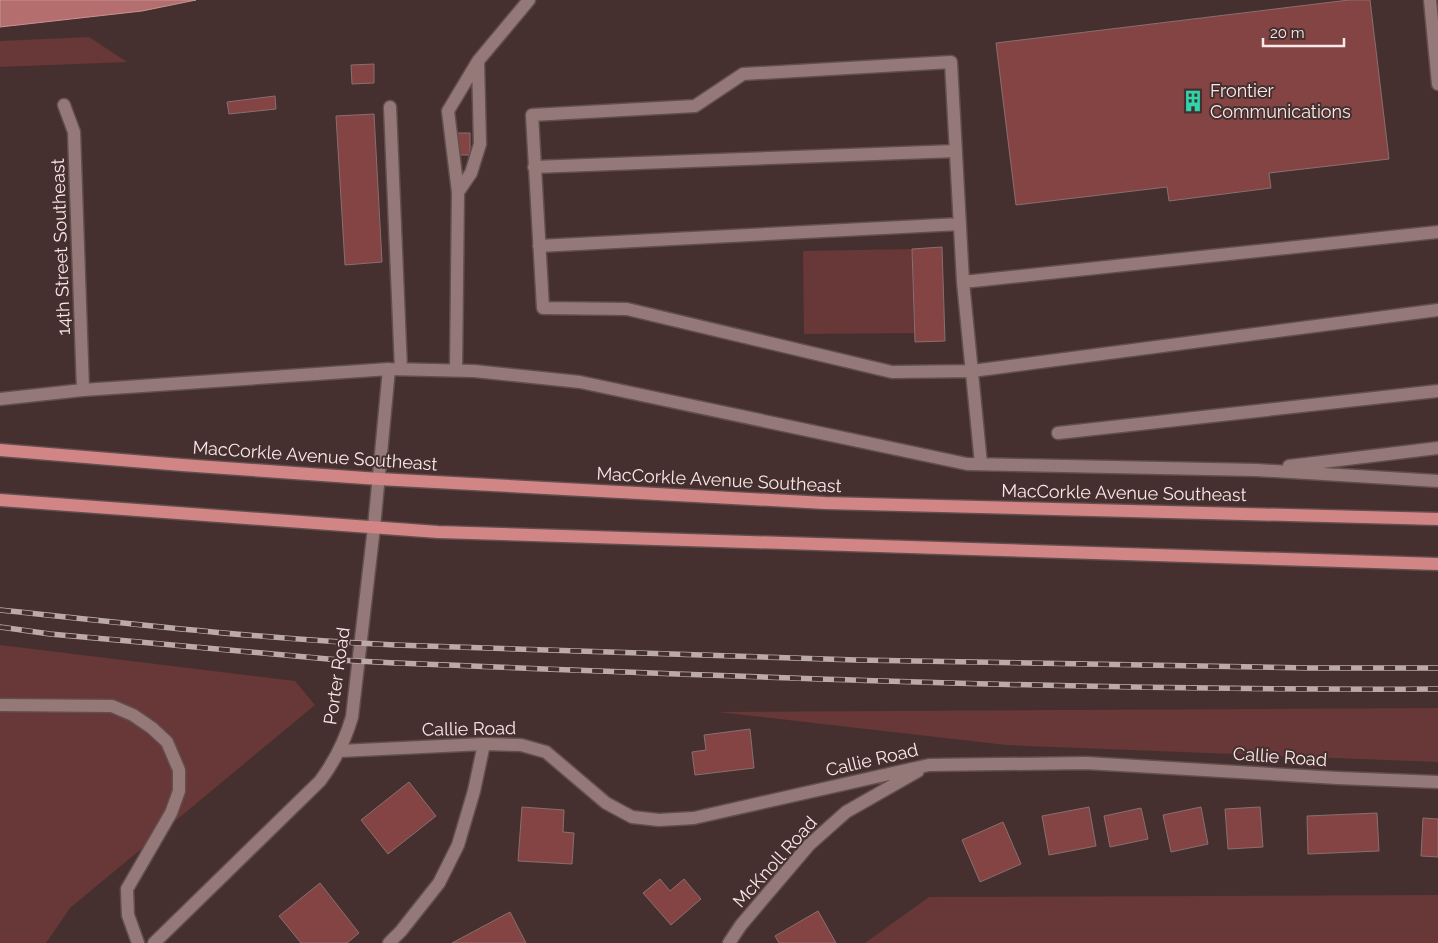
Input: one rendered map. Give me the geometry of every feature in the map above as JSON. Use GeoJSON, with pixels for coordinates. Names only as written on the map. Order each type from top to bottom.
{"type":"FeatureCollection","features":[{"type":"Feature","properties":{"kind":"main road","name":"MacCorkle Avenue Southeast"},"geometry":{"type":"LineString","coordinates":[[0,450],[379,479],[825,503],[1438,519]]}},
{"type":"Feature","properties":{"kind":"main road"},"geometry":{"type":"LineString","coordinates":[[0,500],[438,532],[1438,564]]}},
{"type":"Feature","properties":{"kind":"street"},"geometry":{"type":"LineString","coordinates":[[456,370],[458,192],[448,112],[478,61],[529,0]]}},
{"type":"Feature","properties":{"kind":"street"},"geometry":{"type":"LineString","coordinates":[[1430,0],[1438,84]]}},
{"type":"Feature","properties":{"kind":"street"},"geometry":{"type":"LineString","coordinates":[[458,192],[472,173],[480,144],[478,61]]}},
{"type":"Feature","properties":{"kind":"street"},"geometry":{"type":"LineString","coordinates":[[981,464],[972,371],[963,282],[951,62],[743,74],[695,106],[532,115],[542,308],[627,309],[892,372],[972,371],[1438,310]]}},
{"type":"Feature","properties":{"kind":"street","name":"14th Street Southeast"},"geometry":{"type":"LineString","coordinates":[[64,104],[74,132],[83,390]]}},
{"type":"Feature","properties":{"kind":"street","name":"Porter Road"},"geometry":{"type":"LineString","coordinates":[[154,943],[320,781],[340,751],[352,717],[379,479],[395,369],[390,107]]}},
{"type":"Feature","properties":{"kind":"street"},"geometry":{"type":"LineString","coordinates":[[534,166],[956,151]]}},
{"type":"Feature","properties":{"kind":"street"},"geometry":{"type":"LineString","coordinates":[[539,246],[960,224]]}},
{"type":"Feature","properties":{"kind":"street"},"geometry":{"type":"LineString","coordinates":[[963,282],[1438,232]]}},
{"type":"Feature","properties":{"kind":"street"},"geometry":{"type":"LineString","coordinates":[[0,398],[83,390],[395,369],[474,371],[580,382],[967,464],[1256,470],[1438,481]]}},
{"type":"Feature","properties":{"kind":"street"},"geometry":{"type":"LineString","coordinates":[[1058,433],[1438,391]]}},
{"type":"Feature","properties":{"kind":"street"},"geometry":{"type":"LineString","coordinates":[[1256,470],[1438,448]]}},
{"type":"Feature","properties":{"kind":"street"},"geometry":{"type":"LineString","coordinates":[[0,704],[112,706],[139,719],[167,742],[179,770],[179,791],[171,813],[127,889],[128,915],[138,943]]}},
{"type":"Feature","properties":{"kind":"street"},"geometry":{"type":"LineString","coordinates":[[389,943],[439,883],[458,845],[474,790],[484,744]]}},
{"type":"Feature","properties":{"kind":"street","name":"Callie Road"},"geometry":{"type":"LineString","coordinates":[[340,751],[484,744],[521,745],[546,752],[606,803],[632,818],[659,820],[694,818],[929,765],[1086,762],[1329,778],[1438,782]]}},
{"type":"Feature","properties":{"kind":"street","name":"McKnoll Road"},"geometry":{"type":"LineString","coordinates":[[729,943],[741,926],[816,838],[846,812],[929,765]]}},
{"type":"Feature","properties":{"kind":"shaded area"},"geometry":{"type":"Polygon","coordinates":[[[0,0],[196,0],[142,11],[0,27],[0,0]]]}},
{"type":"Feature","properties":{"kind":"shaded area"},"geometry":{"type":"Polygon","coordinates":[[[89,37],[127,62],[0,67],[0,41],[89,37]]]}},
{"type":"Feature","properties":{"kind":"shaded area"},"geometry":{"type":"Polygon","coordinates":[[[912,249],[914,333],[804,334],[803,251],[912,249]]]}},
{"type":"Feature","properties":{"kind":"shaded area"},"geometry":{"type":"Polygon","coordinates":[[[0,645],[295,681],[315,705],[70,908],[46,943],[0,943],[0,645]]]}},
{"type":"Feature","properties":{"kind":"shaded area"},"geometry":{"type":"Polygon","coordinates":[[[1438,708],[1438,762],[1006,745],[718,712],[1438,708]]]}},
{"type":"Feature","properties":{"kind":"shaded area"},"geometry":{"type":"Polygon","coordinates":[[[1438,895],[1438,943],[865,943],[929,897],[1438,895]]]}},
{"type":"Feature","properties":{"kind":"building","name":"Frontier Communications"},"geometry":{"type":"Polygon","coordinates":[[[1349,0],[1370,0],[1389,159],[1269,173],[1271,188],[1169,201],[1167,187],[1016,205],[996,43],[1349,0]]]}},
{"type":"Feature","properties":{"kind":"building"},"geometry":{"type":"Polygon","coordinates":[[[374,64],[374,83],[352,84],[351,65],[374,64]]]}},
{"type":"Feature","properties":{"kind":"building"},"geometry":{"type":"Polygon","coordinates":[[[275,96],[276,109],[229,114],[227,102],[275,96]]]}},
{"type":"Feature","properties":{"kind":"building"},"geometry":{"type":"Polygon","coordinates":[[[374,114],[382,262],[345,265],[336,116],[374,114]]]}},
{"type":"Feature","properties":{"kind":"building"},"geometry":{"type":"Polygon","coordinates":[[[455,133],[470,133],[470,155],[455,155],[455,133]]]}},
{"type":"Feature","properties":{"kind":"building"},"geometry":{"type":"Polygon","coordinates":[[[942,247],[945,341],[915,342],[912,249],[942,247]]]}},
{"type":"Feature","properties":{"kind":"building"},"geometry":{"type":"Polygon","coordinates":[[[750,729],[754,768],[695,775],[692,752],[706,750],[704,735],[750,729]]]}},
{"type":"Feature","properties":{"kind":"building"},"geometry":{"type":"Polygon","coordinates":[[[409,782],[436,816],[388,854],[361,820],[409,782]]]}},
{"type":"Feature","properties":{"kind":"building"},"geometry":{"type":"Polygon","coordinates":[[[522,807],[564,810],[563,832],[574,833],[572,864],[518,861],[522,807]]]}},
{"type":"Feature","properties":{"kind":"building"},"geometry":{"type":"Polygon","coordinates":[[[1089,807],[1096,846],[1049,855],[1042,816],[1089,807]]]}},
{"type":"Feature","properties":{"kind":"building"},"geometry":{"type":"Polygon","coordinates":[[[1201,807],[1208,844],[1171,852],[1163,815],[1201,807]]]}},
{"type":"Feature","properties":{"kind":"building"},"geometry":{"type":"Polygon","coordinates":[[[1260,807],[1263,847],[1228,849],[1225,809],[1260,807]]]}},
{"type":"Feature","properties":{"kind":"building"},"geometry":{"type":"Polygon","coordinates":[[[1141,808],[1148,839],[1110,847],[1104,816],[1141,808]]]}},
{"type":"Feature","properties":{"kind":"building"},"geometry":{"type":"Polygon","coordinates":[[[1377,813],[1379,851],[1308,854],[1307,816],[1377,813]]]}},
{"type":"Feature","properties":{"kind":"building"},"geometry":{"type":"Polygon","coordinates":[[[1423,818],[1438,819],[1438,857],[1421,856],[1423,818]]]}},
{"type":"Feature","properties":{"kind":"building"},"geometry":{"type":"Polygon","coordinates":[[[1003,822],[1021,864],[980,882],[962,840],[1003,822]]]}},
{"type":"Feature","properties":{"kind":"building"},"geometry":{"type":"Polygon","coordinates":[[[660,879],[670,891],[684,879],[701,899],[671,925],[643,893],[660,879]]]}},
{"type":"Feature","properties":{"kind":"building"},"geometry":{"type":"Polygon","coordinates":[[[320,883],[359,933],[347,943],[301,943],[279,916],[320,883]]]}},
{"type":"Feature","properties":{"kind":"building"},"geometry":{"type":"Polygon","coordinates":[[[818,911],[836,943],[779,943],[775,936],[818,911]]]}},
{"type":"Feature","properties":{"kind":"building"},"geometry":{"type":"Polygon","coordinates":[[[510,912],[526,943],[452,943],[510,912]]]}},
{"type":"Feature","properties":{"kind":"railway"},"geometry":{"type":"LineString","coordinates":[[0,610],[247,635],[395,645],[856,660],[1309,668],[1438,668]]}},
{"type":"Feature","properties":{"kind":"railway"},"geometry":{"type":"LineString","coordinates":[[0,627],[50,634],[339,660],[395,663],[786,678],[1047,685],[1177,688],[1438,689]]}},
{"type":"Feature","properties":{"kind":"place","name":"Frontier Communications"},"geometry":{"type":"Point","coordinates":[1193,101]}}]}
